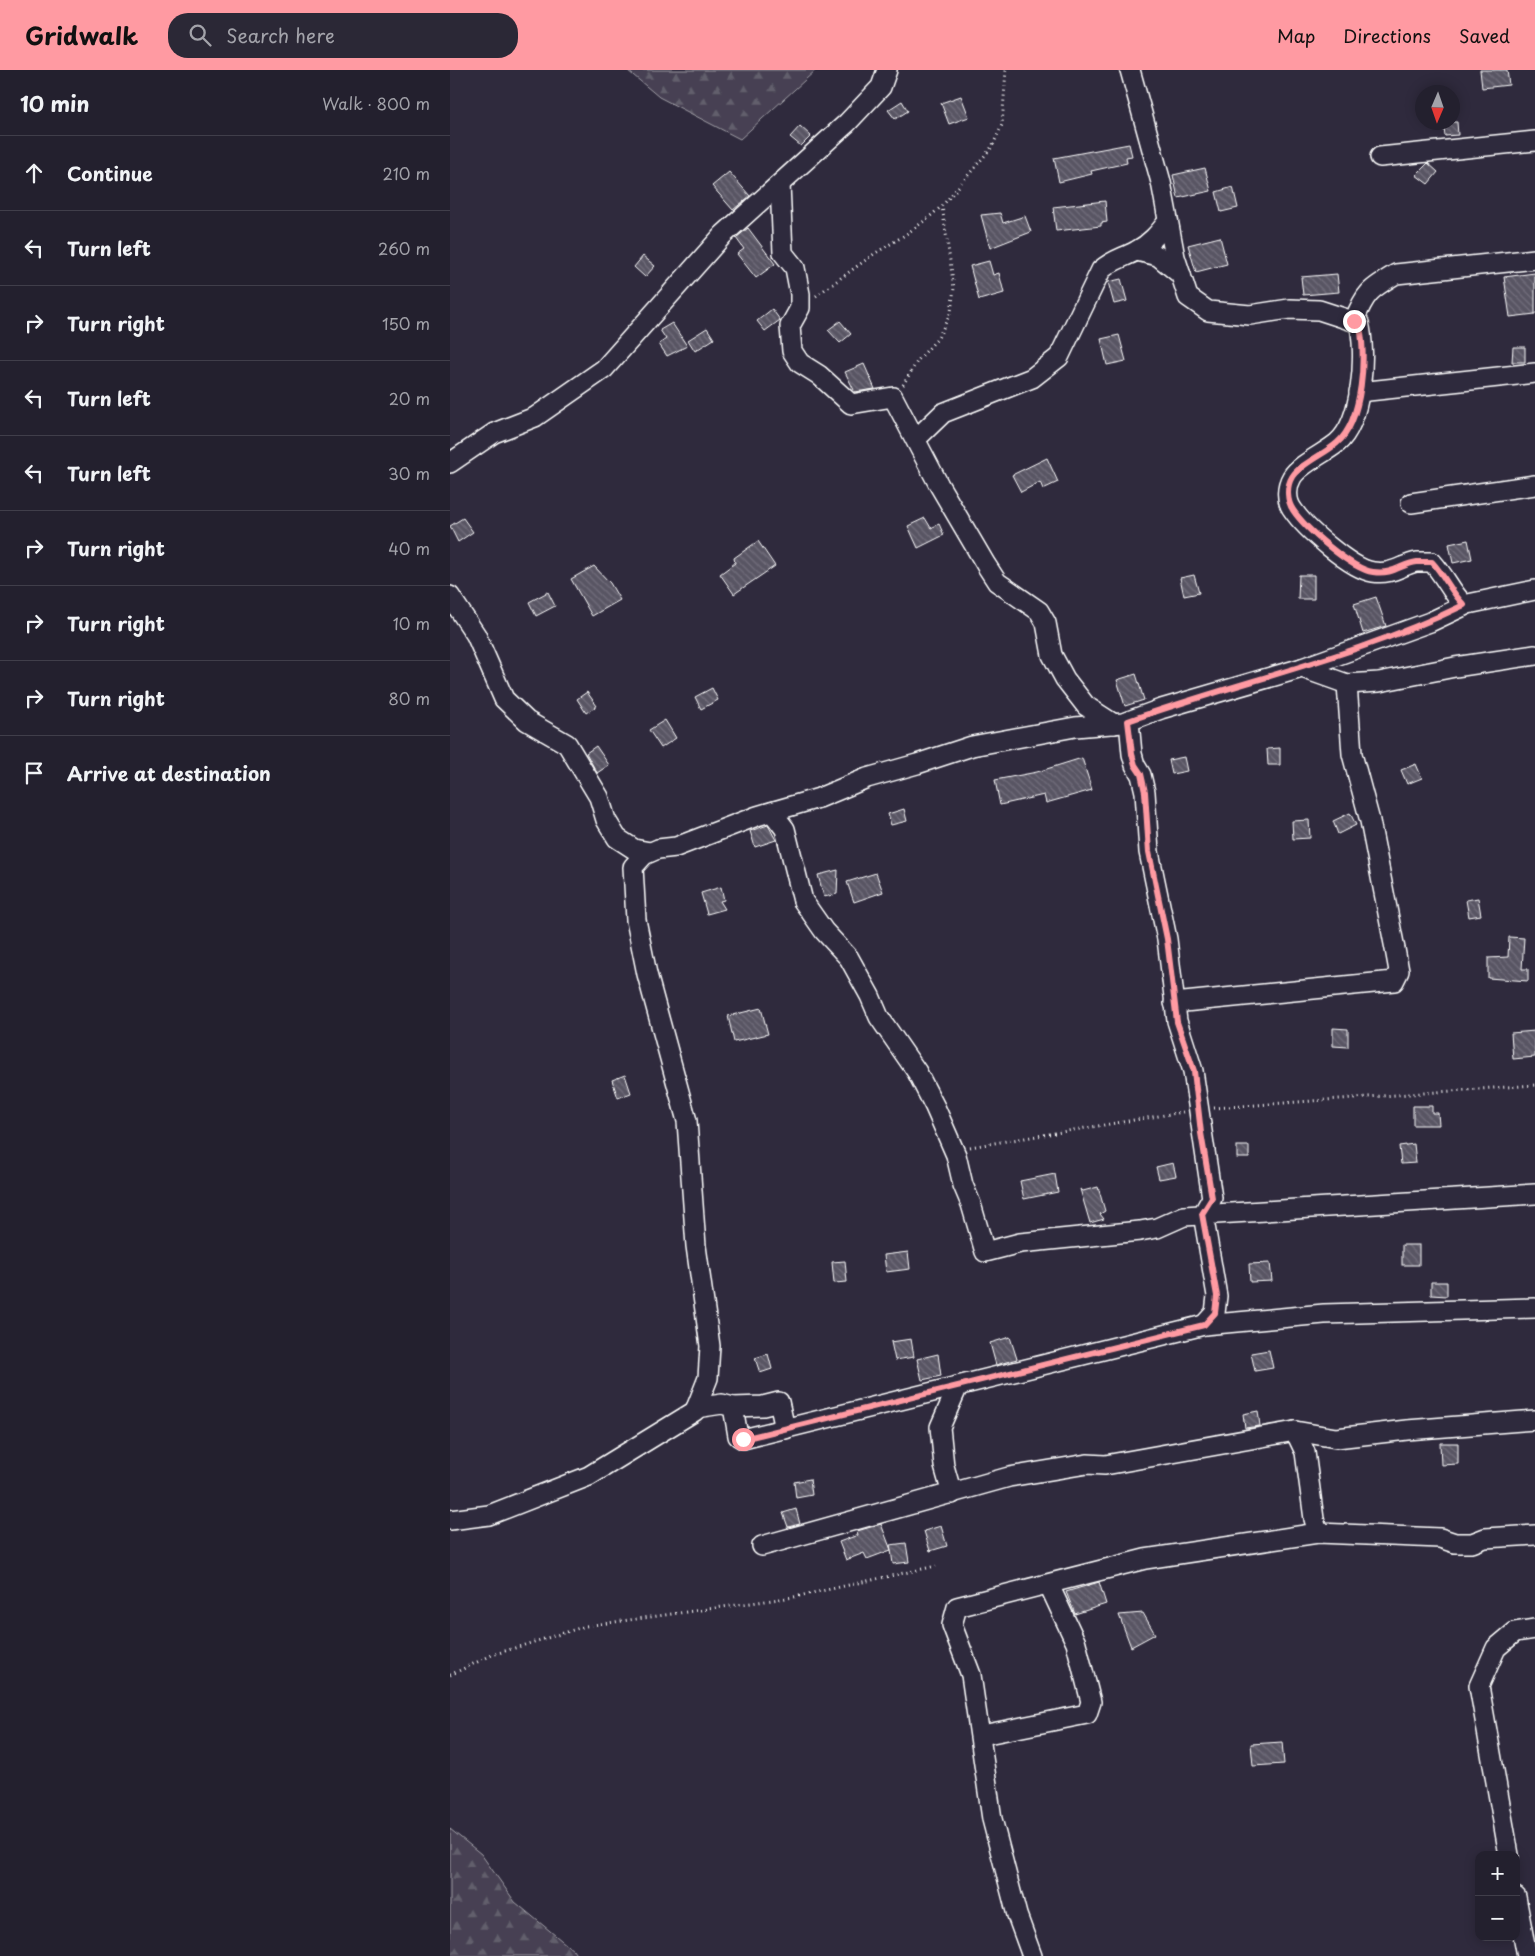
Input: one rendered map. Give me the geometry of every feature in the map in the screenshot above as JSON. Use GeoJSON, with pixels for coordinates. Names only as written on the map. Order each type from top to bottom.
{"type":"FeatureCollection","features":[{"type":"Feature","properties":{"kind":"street"},"geometry":{"type":"LineString","coordinates":[[450,463],[494,433],[535,417],[604,369],[724,235],[847,123],[881,87],[887,70]]}},
{"type":"Feature","properties":{"kind":"street"},"geometry":{"type":"LineString","coordinates":[[1130,70],[1161,182],[1181,276],[1188,297],[1208,311],[1250,315],[1289,309],[1319,310],[1359,323],[1364,340],[1359,392],[1349,426],[1339,442],[1293,476],[1287,489],[1292,509],[1312,532],[1354,564],[1372,572],[1395,571],[1416,562],[1432,562],[1440,571],[1452,593],[1464,605]]}},
{"type":"Feature","properties":{"kind":"street"},"geometry":{"type":"LineString","coordinates":[[1380,157],[1535,142]]}},
{"type":"Feature","properties":{"kind":"street"},"geometry":{"type":"LineString","coordinates":[[780,184],[783,253],[795,268],[800,294],[800,308],[790,326],[792,351],[800,363],[819,375],[851,404],[893,397],[962,526],[994,576],[1020,600],[1039,611],[1046,623],[1052,655],[1065,679],[1086,706],[1121,722],[1135,765],[1141,774],[1145,792],[1149,852],[1167,939],[1177,1022],[1194,1071],[1199,1109],[1217,1296],[1215,1313],[1204,1325]]}},
{"type":"Feature","properties":{"kind":"street"},"geometry":{"type":"LineString","coordinates":[[916,439],[943,413],[1032,378],[1059,356],[1100,270],[1112,260],[1137,251],[1157,236],[1168,220]]}},
{"type":"Feature","properties":{"kind":"street"},"geometry":{"type":"LineString","coordinates":[[1137,251],[1158,256],[1181,276]]}},
{"type":"Feature","properties":{"kind":"street"},"geometry":{"type":"LineString","coordinates":[[1354,321],[1364,297],[1377,285],[1396,274],[1535,259]]}},
{"type":"Feature","properties":{"kind":"street"},"geometry":{"type":"LineString","coordinates":[[1359,392],[1535,373]]}},
{"type":"Feature","properties":{"kind":"street"},"geometry":{"type":"LineString","coordinates":[[1411,503],[1535,485]]}},
{"type":"Feature","properties":{"kind":"street"},"geometry":{"type":"LineString","coordinates":[[450,1520],[489,1515],[589,1476],[695,1411],[708,1378],[710,1346],[696,1246],[687,1121],[647,974],[636,920],[633,866],[644,855],[676,847],[772,812],[819,798],[867,778],[972,746],[1076,727],[1121,722],[1302,668],[1430,622],[1464,605],[1535,590]]}},
{"type":"Feature","properties":{"kind":"street"},"geometry":{"type":"LineString","coordinates":[[450,596],[476,635],[504,699],[527,721],[567,744],[599,797],[606,820],[617,838],[634,849],[650,852]]}},
{"type":"Feature","properties":{"kind":"street"},"geometry":{"type":"LineString","coordinates":[[1302,668],[1347,684],[1380,682],[1454,667],[1535,655]]}},
{"type":"Feature","properties":{"kind":"street"},"geometry":{"type":"LineString","coordinates":[[1174,1003],[1394,981],[1398,971],[1395,949],[1370,821],[1352,754],[1347,684]]}},
{"type":"Feature","properties":{"kind":"street"},"geometry":{"type":"LineString","coordinates":[[772,812],[785,829],[803,901],[824,931],[849,958],[879,1017],[916,1072],[954,1150],[985,1252],[1020,1243],[1158,1228],[1207,1206],[1226,1213],[1535,1194]]}},
{"type":"Feature","properties":{"kind":"street"},"geometry":{"type":"LineString","coordinates":[[733,1407],[738,1436],[743,1439],[1204,1325],[1324,1314],[1535,1308]]}},
{"type":"Feature","properties":{"kind":"street"},"geometry":{"type":"LineString","coordinates":[[952,1494],[944,1466],[940,1427],[958,1386]]}},
{"type":"Feature","properties":{"kind":"street"},"geometry":{"type":"LineString","coordinates":[[696,1408],[722,1404],[733,1407],[763,1406],[779,1402],[785,1429]]}},
{"type":"Feature","properties":{"kind":"street"},"geometry":{"type":"LineString","coordinates":[[762,1546],[1009,1478],[1087,1464],[1105,1465],[1296,1431],[1336,1438],[1407,1430],[1535,1420]]}},
{"type":"Feature","properties":{"kind":"street"},"geometry":{"type":"LineString","coordinates":[[1296,1431],[1305,1452],[1314,1519],[1318,1533]]}},
{"type":"Feature","properties":{"kind":"street"},"geometry":{"type":"LineString","coordinates":[[1032,1956],[1017,1915],[992,1819],[982,1735],[971,1675],[952,1625],[958,1607],[1145,1559],[1318,1533],[1440,1538],[1455,1543],[1472,1543],[1485,1538],[1535,1535]]}},
{"type":"Feature","properties":{"kind":"street"},"geometry":{"type":"LineString","coordinates":[[982,1735],[1087,1714],[1091,1702],[1076,1643],[1049,1585]]}},
{"type":"Feature","properties":{"kind":"street"},"geometry":{"type":"LineString","coordinates":[[1508,1851],[1479,1686],[1496,1648],[1515,1632],[1535,1629]]}},
{"type":"Feature","properties":{"kind":"street"},"geometry":{"type":"LineString","coordinates":[[1520,1918],[1527,1956]]}},
{"type":"Feature","properties":{"kind":"path"},"geometry":{"type":"LineString","coordinates":[[800,308],[874,254],[905,236],[942,206],[992,147],[1002,125],[1006,70]]}},
{"type":"Feature","properties":{"kind":"path"},"geometry":{"type":"LineString","coordinates":[[893,397],[918,360],[938,338],[951,312],[954,288],[942,206]]}},
{"type":"Feature","properties":{"kind":"path"},"geometry":{"type":"LineString","coordinates":[[954,1150],[1199,1109],[1535,1085]]}},
{"type":"Feature","properties":{"kind":"path"},"geometry":{"type":"LineString","coordinates":[[450,1676],[492,1655],[586,1626],[794,1597],[936,1566]]}},
{"type":"Feature","properties":{"kind":"green space"},"geometry":{"type":"Polygon","coordinates":[[[627,70],[816,70],[740,139],[659,97],[627,70]]]}},
{"type":"Feature","properties":{"kind":"green space"},"geometry":{"type":"Polygon","coordinates":[[[450,1829],[481,1854],[515,1902],[573,1950],[577,1956],[450,1956],[450,1829]]]}},
{"type":"Feature","properties":{"kind":"building"},"geometry":{"type":"Polygon","coordinates":[[[1480,70],[1507,70],[1509,85],[1482,88],[1480,70]]]}},
{"type":"Feature","properties":{"kind":"building"},"geometry":{"type":"Polygon","coordinates":[[[961,96],[969,117],[949,124],[941,103],[961,96]]]}},
{"type":"Feature","properties":{"kind":"building"},"geometry":{"type":"Polygon","coordinates":[[[902,101],[908,111],[895,119],[888,110],[902,101]]]}},
{"type":"Feature","properties":{"kind":"building"},"geometry":{"type":"Polygon","coordinates":[[[800,126],[811,136],[801,146],[790,137],[800,126]]]}},
{"type":"Feature","properties":{"kind":"building"},"geometry":{"type":"Polygon","coordinates":[[[1444,130],[1458,130],[1458,135],[1445,136],[1444,130]]]}},
{"type":"Feature","properties":{"kind":"building"},"geometry":{"type":"Polygon","coordinates":[[[1129,144],[1132,156],[1126,157],[1127,163],[1091,171],[1092,174],[1059,182],[1054,158],[1129,144]]]}},
{"type":"Feature","properties":{"kind":"building"},"geometry":{"type":"Polygon","coordinates":[[[1428,163],[1438,172],[1428,184],[1416,175],[1428,163]]]}},
{"type":"Feature","properties":{"kind":"building"},"geometry":{"type":"Polygon","coordinates":[[[1205,168],[1211,191],[1178,198],[1173,175],[1205,168]]]}},
{"type":"Feature","properties":{"kind":"building"},"geometry":{"type":"Polygon","coordinates":[[[729,172],[750,196],[733,210],[712,186],[729,172]]]}},
{"type":"Feature","properties":{"kind":"building"},"geometry":{"type":"Polygon","coordinates":[[[1233,187],[1238,208],[1221,212],[1216,192],[1233,187]]]}},
{"type":"Feature","properties":{"kind":"building"},"geometry":{"type":"Polygon","coordinates":[[[1105,201],[1107,222],[1101,223],[1101,226],[1056,231],[1053,207],[1105,201]]]}},
{"type":"Feature","properties":{"kind":"building"},"geometry":{"type":"Polygon","coordinates":[[[1000,213],[1003,223],[1025,216],[1031,232],[990,248],[981,215],[1000,213]]]}},
{"type":"Feature","properties":{"kind":"building"},"geometry":{"type":"Polygon","coordinates":[[[748,228],[775,264],[756,278],[737,254],[744,249],[736,238],[748,228]]]}},
{"type":"Feature","properties":{"kind":"building"},"geometry":{"type":"Polygon","coordinates":[[[1220,237],[1227,264],[1196,272],[1188,245],[1220,237]]]}},
{"type":"Feature","properties":{"kind":"building"},"geometry":{"type":"Polygon","coordinates":[[[643,256],[655,266],[645,277],[634,267],[643,256]]]}},
{"type":"Feature","properties":{"kind":"building"},"geometry":{"type":"Polygon","coordinates":[[[989,261],[993,275],[999,273],[1004,293],[979,300],[970,266],[989,261]]]}},
{"type":"Feature","properties":{"kind":"building"},"geometry":{"type":"Polygon","coordinates":[[[1535,273],[1535,314],[1510,317],[1504,277],[1535,273]]]}},
{"type":"Feature","properties":{"kind":"building"},"geometry":{"type":"Polygon","coordinates":[[[1337,274],[1339,292],[1303,295],[1301,277],[1337,274]]]}},
{"type":"Feature","properties":{"kind":"building"},"geometry":{"type":"Polygon","coordinates":[[[1121,279],[1127,301],[1114,304],[1108,282],[1121,279]]]}},
{"type":"Feature","properties":{"kind":"building"},"geometry":{"type":"Polygon","coordinates":[[[772,309],[780,320],[765,331],[757,321],[772,309]]]}},
{"type":"Feature","properties":{"kind":"building"},"geometry":{"type":"Polygon","coordinates":[[[840,321],[851,334],[840,343],[828,330],[840,321]]]}},
{"type":"Feature","properties":{"kind":"building"},"geometry":{"type":"Polygon","coordinates":[[[672,323],[687,346],[667,356],[659,344],[666,339],[660,330],[672,323]]]}},
{"type":"Feature","properties":{"kind":"building"},"geometry":{"type":"Polygon","coordinates":[[[707,328],[714,339],[695,351],[688,340],[707,328]]]}},
{"type":"Feature","properties":{"kind":"building"},"geometry":{"type":"Polygon","coordinates":[[[1119,335],[1126,361],[1107,365],[1101,339],[1119,335]]]}},
{"type":"Feature","properties":{"kind":"building"},"geometry":{"type":"Polygon","coordinates":[[[1513,347],[1525,347],[1525,362],[1512,362],[1513,347]]]}},
{"type":"Feature","properties":{"kind":"building"},"geometry":{"type":"Polygon","coordinates":[[[864,364],[875,389],[855,392],[845,372],[864,364]]]}},
{"type":"Feature","properties":{"kind":"building"},"geometry":{"type":"Polygon","coordinates":[[[1047,458],[1058,482],[1043,489],[1040,482],[1021,492],[1012,475],[1047,458]]]}},
{"type":"Feature","properties":{"kind":"building"},"geometry":{"type":"Polygon","coordinates":[[[463,518],[473,532],[458,542],[450,526],[463,518]]]}},
{"type":"Feature","properties":{"kind":"building"},"geometry":{"type":"Polygon","coordinates":[[[925,518],[931,528],[939,524],[944,535],[918,548],[908,526],[925,518]]]}},
{"type":"Feature","properties":{"kind":"building"},"geometry":{"type":"Polygon","coordinates":[[[1468,540],[1472,559],[1453,563],[1449,544],[1468,540]]]}},
{"type":"Feature","properties":{"kind":"building"},"geometry":{"type":"Polygon","coordinates":[[[758,541],[775,566],[734,594],[720,574],[735,563],[734,558],[758,541]]]}},
{"type":"Feature","properties":{"kind":"building"},"geometry":{"type":"Polygon","coordinates":[[[594,566],[610,583],[620,600],[592,616],[571,579],[594,566]]]}},
{"type":"Feature","properties":{"kind":"building"},"geometry":{"type":"Polygon","coordinates":[[[1194,575],[1199,593],[1184,596],[1180,578],[1194,575]]]}},
{"type":"Feature","properties":{"kind":"building"},"geometry":{"type":"Polygon","coordinates":[[[1299,575],[1314,575],[1314,599],[1298,599],[1299,575]]]}},
{"type":"Feature","properties":{"kind":"building"},"geometry":{"type":"Polygon","coordinates":[[[548,592],[555,606],[536,616],[529,602],[548,592]]]}},
{"type":"Feature","properties":{"kind":"building"},"geometry":{"type":"Polygon","coordinates":[[[1376,597],[1386,626],[1363,633],[1354,604],[1376,597]]]}},
{"type":"Feature","properties":{"kind":"building"},"geometry":{"type":"Polygon","coordinates":[[[1136,674],[1144,700],[1125,706],[1117,680],[1136,674]]]}},
{"type":"Feature","properties":{"kind":"building"},"geometry":{"type":"Polygon","coordinates":[[[712,688],[718,700],[701,709],[695,697],[712,688]]]}},
{"type":"Feature","properties":{"kind":"building"},"geometry":{"type":"Polygon","coordinates":[[[587,692],[597,706],[586,713],[577,699],[587,692]]]}},
{"type":"Feature","properties":{"kind":"building"},"geometry":{"type":"Polygon","coordinates":[[[665,720],[676,738],[661,748],[649,730],[665,720]]]}},
{"type":"Feature","properties":{"kind":"building"},"geometry":{"type":"Polygon","coordinates":[[[596,746],[609,765],[597,773],[586,753],[596,746]]]}},
{"type":"Feature","properties":{"kind":"building"},"geometry":{"type":"Polygon","coordinates":[[[1280,748],[1280,765],[1268,765],[1267,749],[1280,748]]]}},
{"type":"Feature","properties":{"kind":"building"},"geometry":{"type":"Polygon","coordinates":[[[1184,757],[1187,771],[1172,774],[1169,760],[1184,757]]]}},
{"type":"Feature","properties":{"kind":"building"},"geometry":{"type":"Polygon","coordinates":[[[1082,758],[1092,790],[1046,803],[1044,795],[1000,805],[995,780],[1037,772],[1082,758]]]}},
{"type":"Feature","properties":{"kind":"building"},"geometry":{"type":"Polygon","coordinates":[[[1416,764],[1422,778],[1407,784],[1401,770],[1416,764]]]}},
{"type":"Feature","properties":{"kind":"building"},"geometry":{"type":"Polygon","coordinates":[[[904,809],[907,821],[891,825],[888,814],[904,809]]]}},
{"type":"Feature","properties":{"kind":"building"},"geometry":{"type":"Polygon","coordinates":[[[1350,813],[1356,825],[1338,834],[1333,821],[1350,813]]]}},
{"type":"Feature","properties":{"kind":"building"},"geometry":{"type":"Polygon","coordinates":[[[1309,820],[1310,838],[1293,839],[1292,821],[1309,820]]]}},
{"type":"Feature","properties":{"kind":"building"},"geometry":{"type":"Polygon","coordinates":[[[768,825],[776,840],[755,847],[750,831],[768,825]]]}},
{"type":"Feature","properties":{"kind":"building"},"geometry":{"type":"Polygon","coordinates":[[[838,870],[837,894],[824,897],[818,875],[838,870]]]}},
{"type":"Feature","properties":{"kind":"building"},"geometry":{"type":"Polygon","coordinates":[[[876,873],[883,892],[854,902],[847,882],[876,873]]]}},
{"type":"Feature","properties":{"kind":"building"},"geometry":{"type":"Polygon","coordinates":[[[721,887],[724,900],[720,901],[725,909],[707,914],[701,893],[721,887]]]}},
{"type":"Feature","properties":{"kind":"building"},"geometry":{"type":"Polygon","coordinates":[[[1478,898],[1481,915],[1469,917],[1466,900],[1478,898]]]}},
{"type":"Feature","properties":{"kind":"building"},"geometry":{"type":"Polygon","coordinates":[[[1509,937],[1524,938],[1522,969],[1528,969],[1528,981],[1488,978],[1488,958],[1508,957],[1509,937]]]}},
{"type":"Feature","properties":{"kind":"building"},"geometry":{"type":"Polygon","coordinates":[[[761,1008],[768,1034],[734,1042],[728,1016],[761,1008]]]}},
{"type":"Feature","properties":{"kind":"building"},"geometry":{"type":"Polygon","coordinates":[[[1333,1028],[1348,1029],[1348,1047],[1333,1046],[1333,1028]]]}},
{"type":"Feature","properties":{"kind":"building"},"geometry":{"type":"Polygon","coordinates":[[[1535,1031],[1535,1057],[1513,1059],[1511,1033],[1535,1031]]]}},
{"type":"Feature","properties":{"kind":"building"},"geometry":{"type":"Polygon","coordinates":[[[625,1075],[631,1093],[618,1098],[612,1080],[625,1075]]]}},
{"type":"Feature","properties":{"kind":"building"},"geometry":{"type":"Polygon","coordinates":[[[1413,1106],[1432,1106],[1432,1113],[1438,1113],[1439,1125],[1413,1125],[1413,1106]]]}},
{"type":"Feature","properties":{"kind":"building"},"geometry":{"type":"Polygon","coordinates":[[[1414,1144],[1416,1163],[1401,1164],[1399,1146],[1414,1144]]]}},
{"type":"Feature","properties":{"kind":"building"},"geometry":{"type":"Polygon","coordinates":[[[1237,1146],[1249,1146],[1249,1158],[1237,1158],[1237,1146]]]}},
{"type":"Feature","properties":{"kind":"building"},"geometry":{"type":"Polygon","coordinates":[[[1173,1163],[1176,1176],[1159,1179],[1156,1167],[1173,1163]]]}},
{"type":"Feature","properties":{"kind":"building"},"geometry":{"type":"Polygon","coordinates":[[[1055,1174],[1058,1192],[1024,1199],[1020,1181],[1055,1174]]]}},
{"type":"Feature","properties":{"kind":"building"},"geometry":{"type":"Polygon","coordinates":[[[1098,1187],[1105,1211],[1100,1214],[1104,1219],[1090,1223],[1080,1189],[1083,1191],[1098,1187]]]}},
{"type":"Feature","properties":{"kind":"building"},"geometry":{"type":"Polygon","coordinates":[[[1402,1245],[1419,1245],[1419,1265],[1402,1265],[1402,1245]]]}},
{"type":"Feature","properties":{"kind":"building"},"geometry":{"type":"Polygon","coordinates":[[[908,1252],[910,1269],[886,1272],[884,1255],[908,1252]]]}},
{"type":"Feature","properties":{"kind":"building"},"geometry":{"type":"Polygon","coordinates":[[[845,1261],[847,1282],[834,1283],[832,1262],[845,1261]]]}},
{"type":"Feature","properties":{"kind":"building"},"geometry":{"type":"Polygon","coordinates":[[[1270,1263],[1272,1281],[1250,1282],[1249,1264],[1270,1263]]]}},
{"type":"Feature","properties":{"kind":"building"},"geometry":{"type":"Polygon","coordinates":[[[1431,1282],[1447,1282],[1447,1296],[1431,1295],[1431,1282]]]}},
{"type":"Feature","properties":{"kind":"building"},"geometry":{"type":"Polygon","coordinates":[[[1010,1337],[1017,1359],[996,1365],[990,1343],[1010,1337]]]}},
{"type":"Feature","properties":{"kind":"building"},"geometry":{"type":"Polygon","coordinates":[[[911,1339],[914,1357],[895,1360],[891,1342],[911,1339]]]}},
{"type":"Feature","properties":{"kind":"building"},"geometry":{"type":"Polygon","coordinates":[[[1269,1350],[1273,1368],[1255,1371],[1251,1353],[1269,1350]]]}},
{"type":"Feature","properties":{"kind":"building"},"geometry":{"type":"Polygon","coordinates":[[[768,1354],[772,1369],[760,1373],[755,1358],[768,1354]]]}},
{"type":"Feature","properties":{"kind":"building"},"geometry":{"type":"Polygon","coordinates":[[[938,1354],[941,1376],[922,1380],[917,1359],[938,1354]]]}},
{"type":"Feature","properties":{"kind":"building"},"geometry":{"type":"Polygon","coordinates":[[[1258,1411],[1260,1426],[1245,1428],[1243,1414],[1258,1411]]]}},
{"type":"Feature","properties":{"kind":"building"},"geometry":{"type":"Polygon","coordinates":[[[1440,1443],[1458,1443],[1458,1464],[1441,1465],[1440,1443]]]}},
{"type":"Feature","properties":{"kind":"building"},"geometry":{"type":"Polygon","coordinates":[[[810,1479],[812,1495],[796,1498],[794,1482],[810,1479]]]}},
{"type":"Feature","properties":{"kind":"building"},"geometry":{"type":"Polygon","coordinates":[[[796,1509],[800,1524],[788,1527],[783,1513],[796,1509]]]}},
{"type":"Feature","properties":{"kind":"building"},"geometry":{"type":"Polygon","coordinates":[[[881,1524],[891,1550],[867,1559],[864,1553],[846,1560],[839,1542],[858,1535],[857,1531],[881,1524]]]}},
{"type":"Feature","properties":{"kind":"building"},"geometry":{"type":"Polygon","coordinates":[[[941,1526],[947,1546],[930,1551],[924,1531],[941,1526]]]}},
{"type":"Feature","properties":{"kind":"building"},"geometry":{"type":"Polygon","coordinates":[[[906,1543],[909,1562],[893,1564],[890,1545],[906,1543]]]}},
{"type":"Feature","properties":{"kind":"building"},"geometry":{"type":"Polygon","coordinates":[[[1099,1582],[1106,1604],[1075,1614],[1066,1592],[1099,1582]]]}},
{"type":"Feature","properties":{"kind":"building"},"geometry":{"type":"Polygon","coordinates":[[[1143,1613],[1155,1634],[1131,1647],[1119,1615],[1143,1613]]]}},
{"type":"Feature","properties":{"kind":"building"},"geometry":{"type":"Polygon","coordinates":[[[1282,1742],[1284,1764],[1253,1766],[1251,1744],[1282,1742]]]}},
{"type":"Feature","properties":{"kind":"route"},"geometry":{"type":"LineString","coordinates":[[743,1439],[1204,1325],[1215,1313],[1217,1296],[1202,1214],[1212,1198],[1201,1133],[1194,1071],[1177,1022],[1167,939],[1149,852],[1145,792],[1141,774],[1135,765],[1132,754],[1128,721],[1161,709],[1302,668],[1333,655],[1430,622],[1464,605],[1452,593],[1440,571],[1432,562],[1416,562],[1395,571],[1372,572],[1354,564],[1312,532],[1292,509],[1287,489],[1293,476],[1339,442],[1349,426],[1359,396],[1364,340],[1359,323],[1354,321]]}}]}
